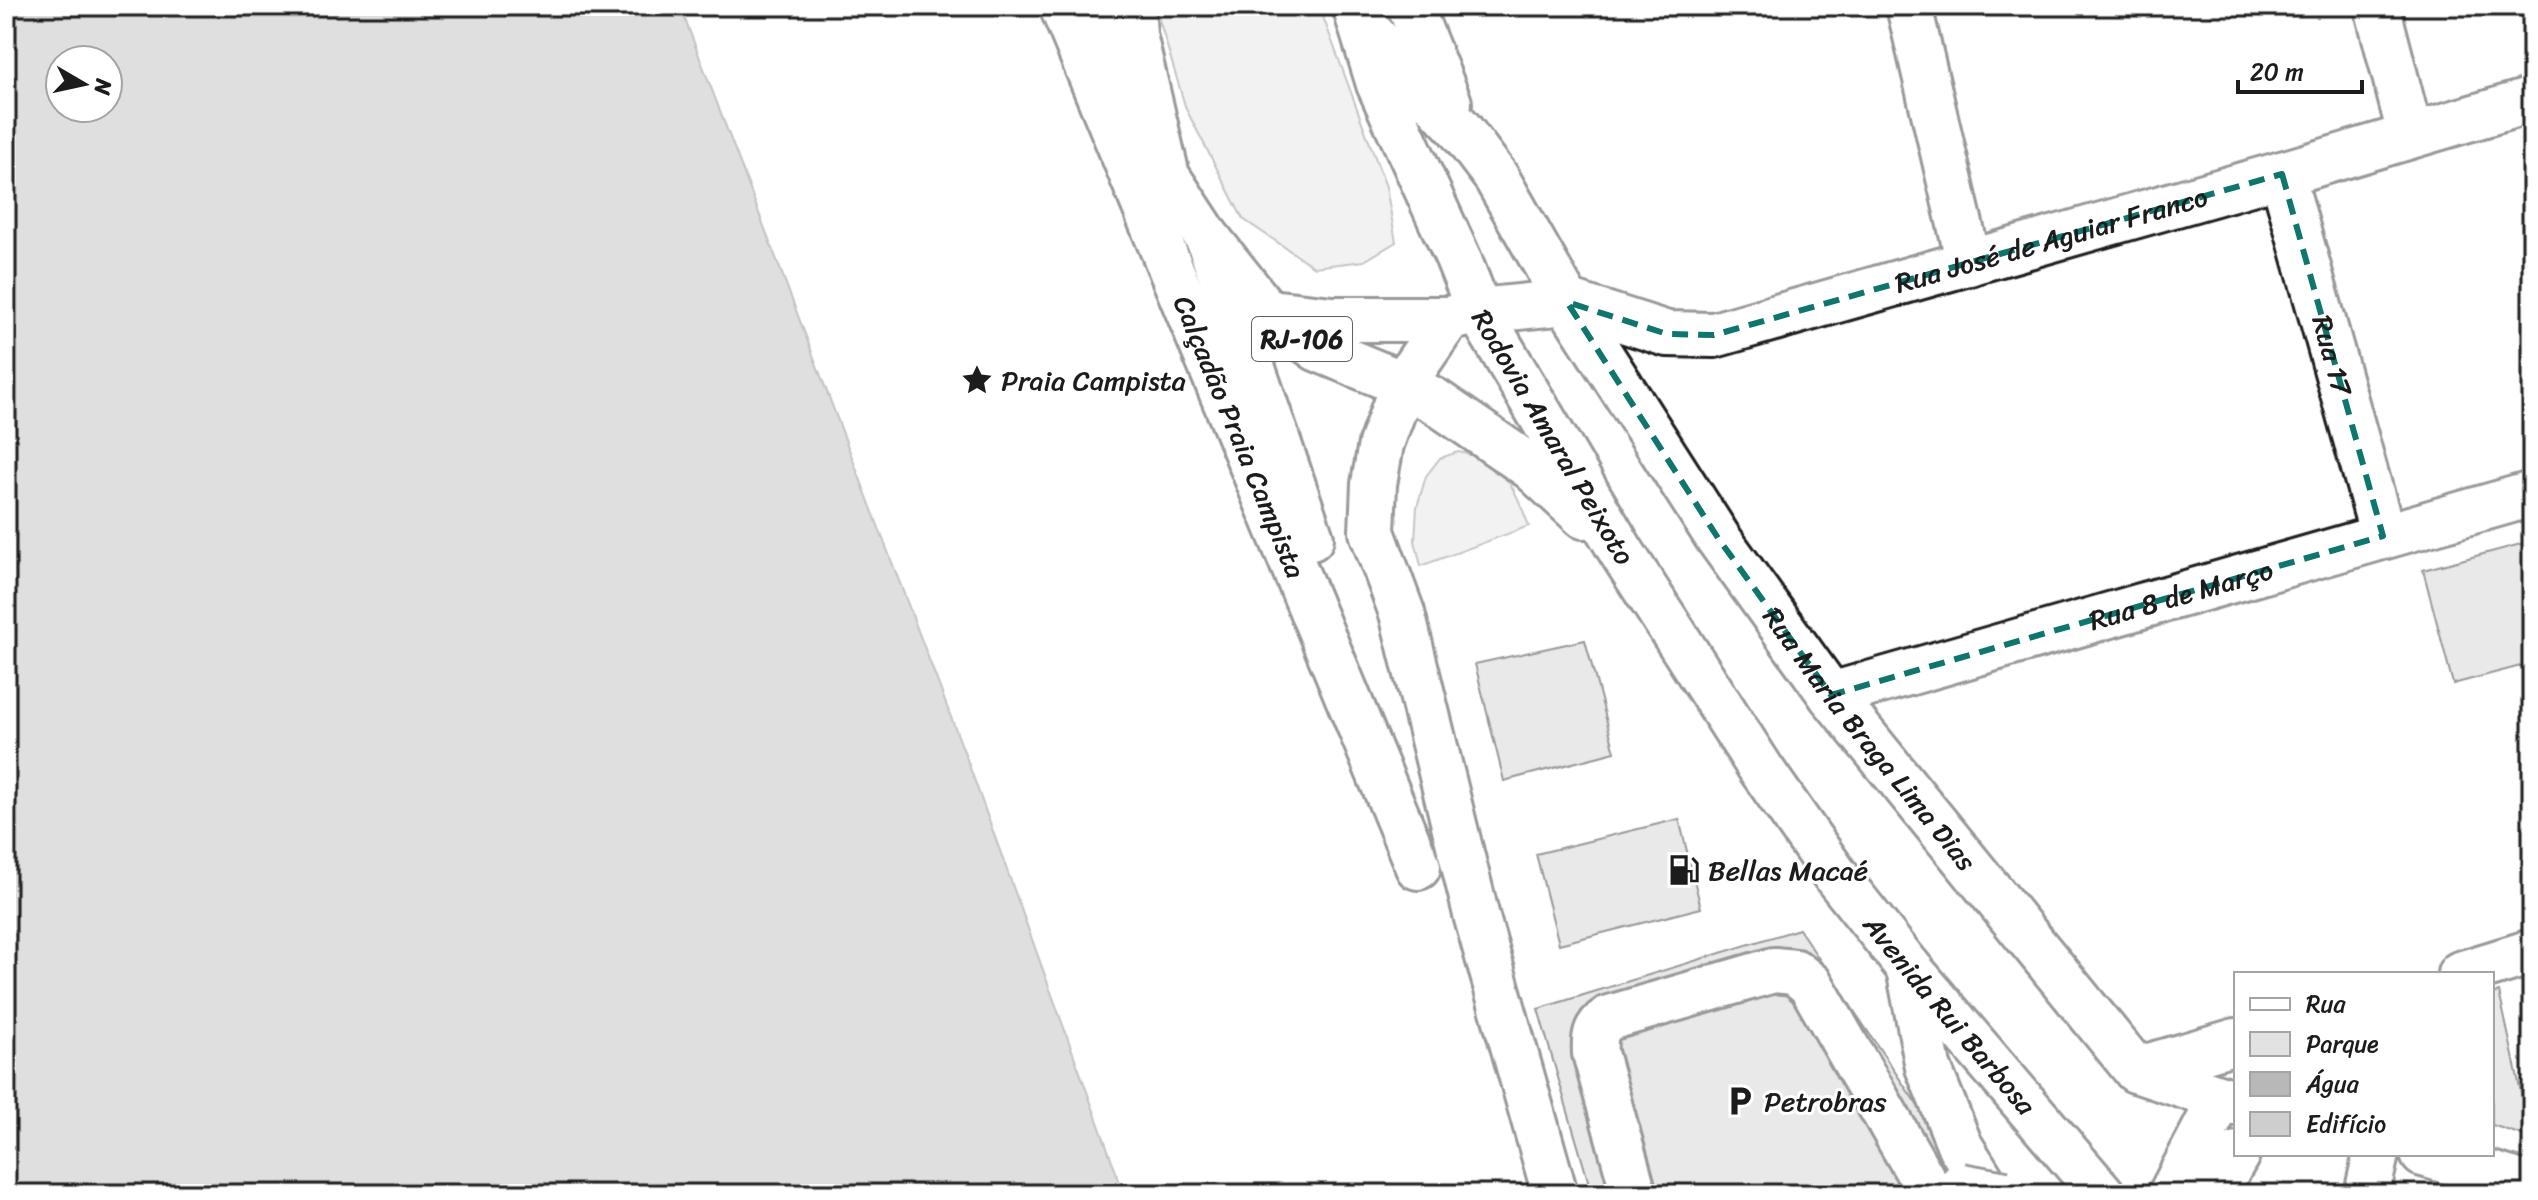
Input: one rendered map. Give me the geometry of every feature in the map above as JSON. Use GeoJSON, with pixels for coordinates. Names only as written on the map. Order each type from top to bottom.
{"type":"FeatureCollection","features":[{"type":"Feature","properties":{"kind":"main road","name":"Calçadão Praia Campista"},"geometry":{"type":"LineString","coordinates":[[1062,6],[1418,867]]}},
{"type":"Feature","properties":{"kind":"main road"},"geometry":{"type":"LineString","coordinates":[[1104,6],[1120,70],[1167,176]]}},
{"type":"Feature","properties":{"kind":"main road","name":"Rodovia Amaral Peixoto"},"geometry":{"type":"LineString","coordinates":[[1132,6],[1134,35],[1167,176],[1207,237],[1266,311],[1318,349],[1403,384],[1493,439],[1532,468],[1621,551]]}},
{"type":"Feature","properties":{"kind":"main road"},"geometry":{"type":"LineString","coordinates":[[1410,6],[1459,128]]}},
{"type":"Feature","properties":{"kind":"main road"},"geometry":{"type":"LineString","coordinates":[[1909,6],[1969,263]]}},
{"type":"Feature","properties":{"kind":"main road"},"geometry":{"type":"LineString","coordinates":[[2377,6],[2410,134]]}},
{"type":"Feature","properties":{"kind":"main road"},"geometry":{"type":"LineString","coordinates":[[1358,15],[1459,128],[1496,177],[1567,302]]}},
{"type":"Feature","properties":{"kind":"main road","name":"Rodovia Amaral Peixoto"},"geometry":{"type":"LineString","coordinates":[[1358,15],[1379,84],[1458,258],[1463,315],[1621,551]]}},
{"type":"Feature","properties":{"kind":"main road","name":"Rua José de Aguiar Franco"},"geometry":{"type":"LineString","coordinates":[[1266,311],[1333,319],[1463,315],[1567,302],[1667,334],[1714,335],[2532,100]]}},
{"type":"Feature","properties":{"kind":"main road","name":"Rua 17"},"geometry":{"type":"LineString","coordinates":[[2282,174],[2383,536]]}},
{"type":"Feature","properties":{"kind":"main road"},"geometry":{"type":"LineString","coordinates":[[1207,237],[1352,654],[1394,753],[1448,807]]}},
{"type":"Feature","properties":{"kind":"main road","name":"Rua Maria Braga Lima Dias"},"geometry":{"type":"LineString","coordinates":[[1567,302],[1718,538],[1831,695],[2136,1070]]}},
{"type":"Feature","properties":{"kind":"main road"},"geometry":{"type":"LineString","coordinates":[[1463,315],[1403,384],[1381,444],[1374,484],[1372,532],[1402,613],[1477,918],[1555,1194]]}},
{"type":"Feature","properties":{"kind":"main road","name":"Rua 8 de Março"},"geometry":{"type":"LineString","coordinates":[[1831,695],[2532,494]]}},
{"type":"Feature","properties":{"kind":"main road","name":"Avenida Rui Barbosa"},"geometry":{"type":"LineString","coordinates":[[1621,551],[1761,769],[1835,875],[1909,968],[2102,1194]]}},
{"type":"Feature","properties":{"kind":"main road"},"geometry":{"type":"LineString","coordinates":[[2467,972],[2532,952]]}},
{"type":"Feature","properties":{"kind":"main road"},"geometry":{"type":"LineString","coordinates":[[1909,968],[1928,1067],[1960,1146],[1954,1190]]}},
{"type":"Feature","properties":{"kind":"main road"},"geometry":{"type":"LineString","coordinates":[[1622,1194],[1586,1066],[1585,1056],[1600,1023],[1774,970],[1795,972],[1811,985],[1954,1190]]}},
{"type":"Feature","properties":{"kind":"main road"},"geometry":{"type":"LineString","coordinates":[[1663,1194],[1624,1049],[1631,1038],[1641,1031],[1774,993],[1799,990],[1812,994],[1824,1004],[1868,1061],[1954,1190]]}},
{"type":"Feature","properties":{"kind":"main road"},"geometry":{"type":"LineString","coordinates":[[1594,1037],[1595,1053],[1634,1194]]}},
{"type":"Feature","properties":{"kind":"main road"},"geometry":{"type":"LineString","coordinates":[[2136,1070],[2234,1042]]}},
{"type":"Feature","properties":{"kind":"main road"},"geometry":{"type":"LineString","coordinates":[[2136,1070],[2228,1100],[2171,1194]]}},
{"type":"Feature","properties":{"kind":"main road"},"geometry":{"type":"LineString","coordinates":[[2214,1194],[2236,1156]]}},
{"type":"Feature","properties":{"kind":"main road"},"geometry":{"type":"LineString","coordinates":[[2367,1194],[2376,1156]]}},
{"type":"Feature","properties":{"kind":"main road"},"geometry":{"type":"LineString","coordinates":[[2430,1156],[2532,1186]]}},
{"type":"Feature","properties":{"kind":"main road"},"geometry":{"type":"LineString","coordinates":[[1954,1190],[2005,1194]]}},
{"type":"Feature","properties":{"kind":"highlighted area"},"geometry":{"type":"Polygon","coordinates":[[[2282,174],[2383,536],[1831,695],[1718,538],[1567,302],[1667,334],[1714,335],[2282,174]]]}},
{"type":"Feature","properties":{"kind":"green space"},"geometry":{"type":"Polygon","coordinates":[[[1155,6],[1319,6],[1386,187],[1396,242],[1364,261],[1314,267],[1243,219],[1186,109],[1155,6]]]}},
{"type":"Feature","properties":{"kind":"green space"},"geometry":{"type":"Polygon","coordinates":[[[1458,452],[1497,468],[1512,487],[1529,526],[1421,566],[1415,541],[1417,507],[1426,476],[1440,458],[1458,452]]]}},
{"type":"Feature","properties":{"kind":"water"},"geometry":{"type":"Polygon","coordinates":[[[6,6],[680,6],[965,754],[1124,1194],[6,1194],[6,6]]]}},
{"type":"Feature","properties":{"kind":"building"},"geometry":{"type":"Polygon","coordinates":[[[2532,541],[2532,663],[2453,684],[2423,570],[2532,541]]]}},
{"type":"Feature","properties":{"kind":"building"},"geometry":{"type":"Polygon","coordinates":[[[1585,640],[1615,752],[1504,781],[1475,664],[1585,640]]]}},
{"type":"Feature","properties":{"kind":"building"},"geometry":{"type":"Polygon","coordinates":[[[1679,819],[1701,908],[1559,944],[1536,854],[1679,819]]]}},
{"type":"Feature","properties":{"kind":"building","name":"Petrobras"},"geometry":{"type":"Polygon","coordinates":[[[1799,929],[1977,1194],[1592,1194],[1538,1009],[1799,929]]]}},
{"type":"Feature","properties":{"kind":"building"},"geometry":{"type":"Polygon","coordinates":[[[2499,992],[2531,1138],[2494,1126],[2494,993],[2499,992]]]}},
{"type":"Feature","properties":{"kind":"place","name":"Praia Campista"},"geometry":{"type":"Point","coordinates":[977,380]}},
{"type":"Feature","properties":{"kind":"place","name":"Bellas Macaé"},"geometry":{"type":"Point","coordinates":[1684,870]}},
{"type":"Feature","properties":{"kind":"place","name":"Petrobras"},"geometry":{"type":"Point","coordinates":[1740,1101]}}]}
